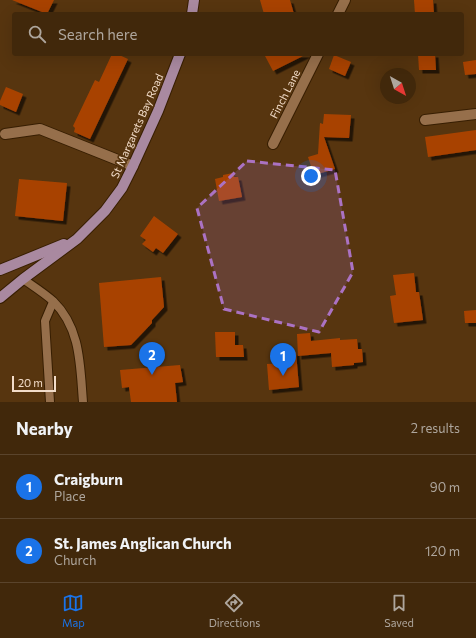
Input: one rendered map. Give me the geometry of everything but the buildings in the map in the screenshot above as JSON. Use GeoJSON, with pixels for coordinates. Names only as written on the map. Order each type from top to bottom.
{"type":"FeatureCollection","features":[{"type":"Feature","properties":{"kind":"main road"},"geometry":{"type":"LineString","coordinates":[[192,12],[194,0]]}},
{"type":"Feature","properties":{"kind":"main road","name":"St Margarets Bay Road"},"geometry":{"type":"LineString","coordinates":[[0,298],[76,239],[105,211],[122,188],[133,166],[158,111],[179,56]]}},
{"type":"Feature","properties":{"kind":"main road","name":"St Margarets Bay Road"},"geometry":{"type":"LineString","coordinates":[[0,270],[76,239]]}},
{"type":"Feature","properties":{"kind":"street"},"geometry":{"type":"LineString","coordinates":[[339,12],[345,0]]}},
{"type":"Feature","properties":{"kind":"street","name":"Finch Lane"},"geometry":{"type":"LineString","coordinates":[[273,144],[317,56]]}},
{"type":"Feature","properties":{"kind":"street"},"geometry":{"type":"LineString","coordinates":[[425,120],[476,114]]}},
{"type":"Feature","properties":{"kind":"street"},"geometry":{"type":"LineString","coordinates":[[5,134],[40,129],[133,166]]}},
{"type":"Feature","properties":{"kind":"lane"},"geometry":{"type":"LineString","coordinates":[[23,279],[53,302],[65,317],[75,337],[79,353],[83,402]]}},
{"type":"Feature","properties":{"kind":"lane"},"geometry":{"type":"LineString","coordinates":[[50,402],[45,321],[53,302]]}},
{"type":"Feature","properties":{"kind":"highlighted area"},"geometry":{"type":"Polygon","coordinates":[[[247,161],[335,170],[353,272],[319,332],[224,309],[197,208],[247,161]]]}},
{"type":"Feature","properties":{"kind":"place","name":"St. James Anglican Church"},"geometry":{"type":"Point","coordinates":[152,375]}},
{"type":"Feature","properties":{"kind":"place","name":"Craigburn"},"geometry":{"type":"Point","coordinates":[283,376]}}]}
